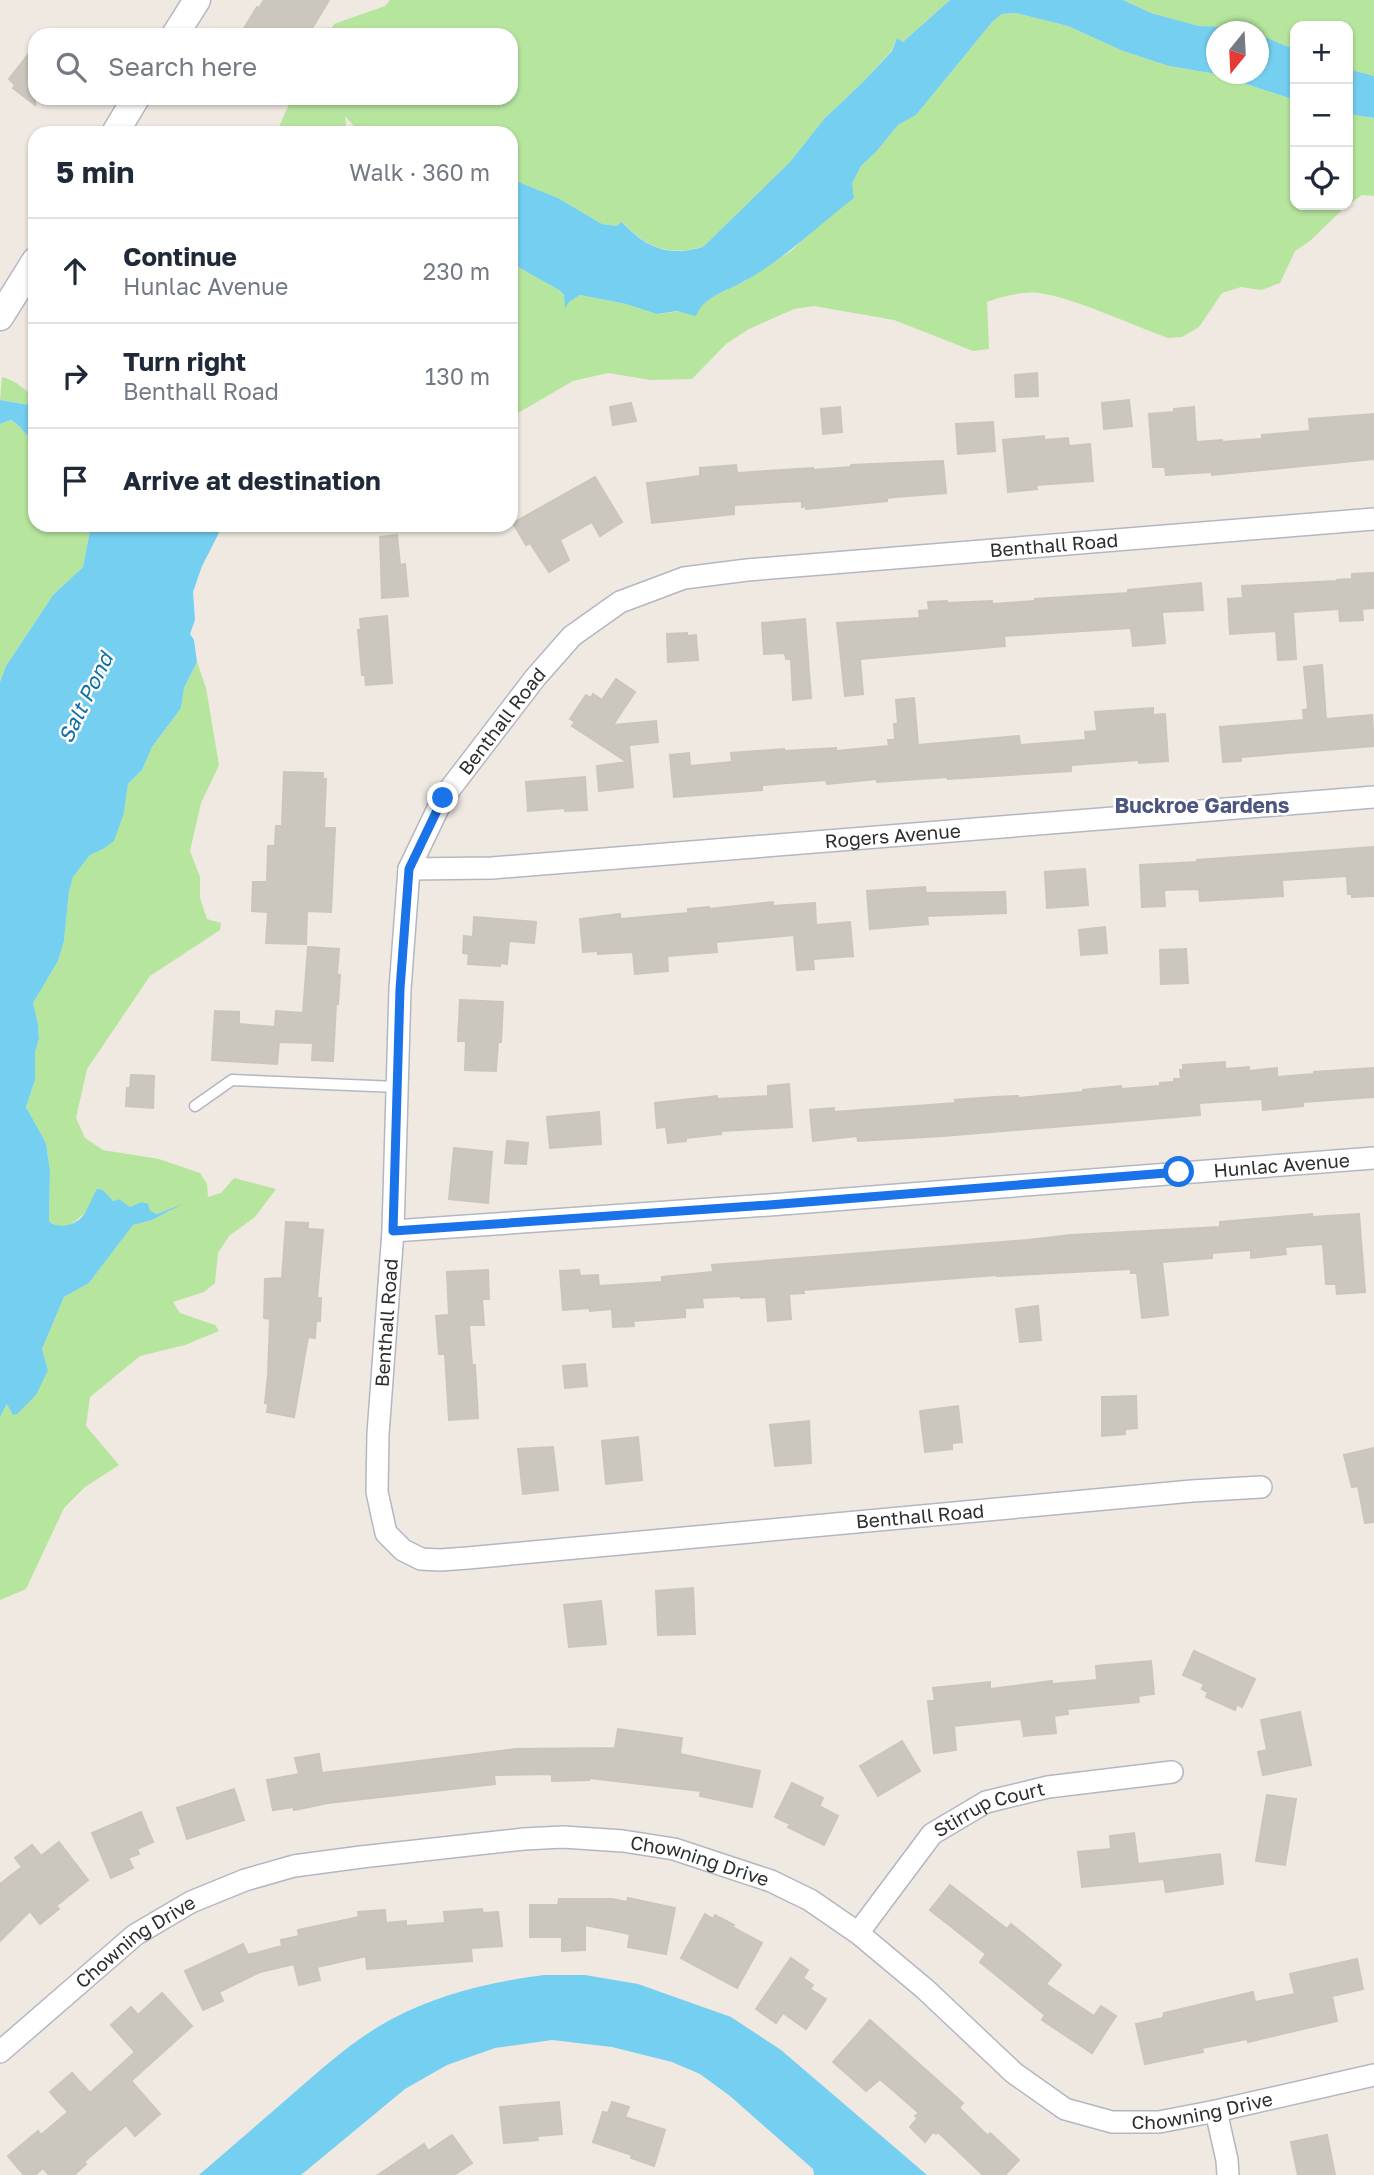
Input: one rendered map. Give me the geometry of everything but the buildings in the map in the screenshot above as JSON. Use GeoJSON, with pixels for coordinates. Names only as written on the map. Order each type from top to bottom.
{"type":"FeatureCollection","features":[{"type":"Feature","properties":{"kind":"street"},"geometry":{"type":"LineString","coordinates":[[179,28],[197,0]]}},
{"type":"Feature","properties":{"kind":"street"},"geometry":{"type":"LineString","coordinates":[[119,126],[132,105]]}},
{"type":"Feature","properties":{"kind":"street"},"geometry":{"type":"LineString","coordinates":[[0,317],[28,272]]}},
{"type":"Feature","properties":{"kind":"street","name":"Benthall Road"},"geometry":{"type":"LineString","coordinates":[[1261,1487],[1192,1491],[468,1558],[421,1559],[402,1550],[386,1533],[377,1492],[378,1434],[393,1231],[400,989],[409,869],[443,798],[535,678],[572,636],[620,602],[684,578],[747,570],[1374,519]]}},
{"type":"Feature","properties":{"kind":"street","name":"Rogers Avenue"},"geometry":{"type":"LineString","coordinates":[[409,869],[492,868],[1374,797]]}},
{"type":"Feature","properties":{"kind":"street","name":"Hunlac Avenue"},"geometry":{"type":"LineString","coordinates":[[393,1231],[1374,1158]]}},
{"type":"Feature","properties":{"kind":"street","name":"Stirrup Court"},"geometry":{"type":"LineString","coordinates":[[858,1933],[932,1834],[986,1802],[1048,1787],[1172,1772]]}},
{"type":"Feature","properties":{"kind":"street","name":"Chowning Drive"},"geometry":{"type":"LineString","coordinates":[[0,2052],[135,1935],[191,1902],[246,1880],[295,1866],[361,1857],[524,1839],[563,1838],[623,1841],[674,1849],[771,1881],[810,1900],[858,1933],[925,1989],[1014,2073],[1065,2109],[1112,2122],[1158,2122],[1374,2075]]}},
{"type":"Feature","properties":{"kind":"street"},"geometry":{"type":"LineString","coordinates":[[1216,2111],[1228,2175]]}},
{"type":"Feature","properties":{"kind":"lane"},"geometry":{"type":"LineString","coordinates":[[195,1106],[232,1080],[397,1087]]}},
{"type":"Feature","properties":{"kind":"green space"},"geometry":{"type":"Polygon","coordinates":[[[390,0],[950,0],[903,42],[897,38],[892,50],[824,119],[790,162],[703,247],[679,251],[649,244],[623,222],[616,226],[602,224],[558,198],[518,182],[518,126],[354,126],[345,116],[346,126],[279,126],[289,105],[518,105],[518,28],[331,28],[334,24],[385,6],[390,0]]]}},
{"type":"Feature","properties":{"kind":"green space"},"geometry":{"type":"Polygon","coordinates":[[[1123,0],[1374,0],[1374,76],[1353,70],[1353,21],[1290,21],[1290,47],[1269,39],[1269,21],[1206,21],[1206,27],[1151,13],[1123,0]]]}},
{"type":"Feature","properties":{"kind":"green space"},"geometry":{"type":"Polygon","coordinates":[[[1016,13],[1068,26],[1123,51],[1169,66],[1206,72],[1206,84],[1246,84],[1290,98],[1290,210],[1343,210],[1310,241],[1295,251],[1280,283],[1261,290],[1241,287],[1222,293],[1199,327],[1182,337],[1168,338],[1088,307],[1040,293],[1013,295],[987,302],[989,349],[973,351],[894,320],[814,306],[794,309],[749,329],[726,344],[692,379],[651,380],[608,373],[573,381],[518,413],[518,267],[559,290],[569,302],[580,295],[626,304],[657,314],[699,309],[708,299],[745,281],[791,251],[816,228],[852,184],[861,166],[898,125],[916,115],[993,21],[1002,14],[1016,13]]]}},
{"type":"Feature","properties":{"kind":"green space"},"geometry":{"type":"Polygon","coordinates":[[[1353,115],[1374,118],[1374,196],[1362,195],[1353,201],[1353,115]]]}},
{"type":"Feature","properties":{"kind":"green space"},"geometry":{"type":"Polygon","coordinates":[[[2,377],[28,391],[28,405],[0,400],[2,377]]]}},
{"type":"Feature","properties":{"kind":"green space"},"geometry":{"type":"Polygon","coordinates":[[[11,420],[28,436],[28,532],[90,532],[83,567],[53,595],[6,666],[0,682],[0,424],[11,420]]]}},
{"type":"Feature","properties":{"kind":"green space"},"geometry":{"type":"Polygon","coordinates":[[[197,662],[206,688],[219,765],[201,803],[190,851],[200,877],[200,898],[207,919],[221,923],[220,930],[150,976],[87,1069],[76,1118],[85,1138],[103,1150],[159,1159],[200,1173],[207,1184],[208,1197],[221,1193],[234,1178],[276,1189],[255,1217],[229,1236],[218,1253],[215,1283],[204,1292],[173,1302],[180,1313],[215,1325],[219,1331],[185,1345],[140,1356],[90,1397],[86,1426],[119,1465],[85,1487],[64,1508],[26,1589],[0,1600],[0,1417],[8,1403],[48,1370],[42,1349],[64,1297],[89,1283],[133,1225],[152,1220],[174,1209],[157,1214],[130,1208],[119,1199],[113,1201],[103,1190],[72,1223],[57,1226],[49,1221],[50,1171],[46,1143],[26,1107],[35,1080],[35,1052],[39,1039],[33,1003],[58,961],[64,941],[69,890],[73,877],[90,855],[103,849],[124,813],[128,784],[142,770],[152,747],[181,708],[184,688],[197,662]]]}},
{"type":"Feature","properties":{"kind":"water"},"geometry":{"type":"Polygon","coordinates":[[[950,0],[1123,0],[1151,13],[1206,26],[1206,72],[1169,66],[1123,51],[1068,26],[1016,13],[1002,14],[993,21],[916,115],[898,125],[861,166],[852,184],[854,198],[770,265],[708,300],[696,316],[677,311],[657,314],[626,304],[580,295],[565,308],[564,295],[559,290],[518,267],[518,182],[558,198],[602,224],[616,226],[622,222],[640,238],[658,248],[679,251],[703,247],[790,162],[824,119],[892,51],[897,38],[903,42],[950,0]]]}},
{"type":"Feature","properties":{"kind":"water"},"geometry":{"type":"Polygon","coordinates":[[[1269,38],[1290,47],[1290,98],[1246,84],[1269,84],[1269,38]]]}},
{"type":"Feature","properties":{"kind":"water"},"geometry":{"type":"Polygon","coordinates":[[[1353,70],[1374,76],[1374,118],[1353,115],[1353,70]]]}},
{"type":"Feature","properties":{"kind":"water"},"geometry":{"type":"Polygon","coordinates":[[[0,400],[28,405],[28,436],[11,420],[0,424],[0,400]]]}},
{"type":"Feature","properties":{"kind":"water","name":"Salt Pond"},"geometry":{"type":"Polygon","coordinates":[[[90,532],[219,532],[202,566],[193,592],[195,620],[190,634],[194,640],[197,662],[184,688],[181,708],[152,747],[142,770],[128,784],[124,813],[114,841],[90,855],[73,877],[64,941],[58,961],[33,1003],[39,1039],[35,1052],[35,1080],[26,1107],[46,1143],[50,1171],[49,1221],[52,1223],[64,1226],[80,1219],[97,1189],[103,1190],[113,1201],[119,1199],[130,1207],[142,1202],[148,1204],[150,1211],[157,1214],[183,1204],[152,1220],[133,1225],[89,1283],[64,1297],[42,1349],[48,1370],[36,1395],[17,1414],[13,1415],[7,1404],[0,1417],[0,682],[6,666],[53,595],[83,567],[90,532]]]}},
{"type":"Feature","properties":{"kind":"water"},"geometry":{"type":"Polygon","coordinates":[[[544,1975],[585,1975],[638,1984],[731,2017],[781,2050],[927,2175],[814,2175],[813,2169],[730,2096],[700,2074],[672,2062],[612,2047],[552,2040],[495,2048],[447,2065],[405,2089],[301,2175],[199,2175],[330,2062],[377,2027],[446,1996],[484,1985],[544,1975]]]}},
{"type":"Feature","properties":{"kind":"district","name":"Buckroe Gardens"},"geometry":{"type":"Point","coordinates":[1202,806]}},
{"type":"Feature","properties":{"kind":"route"},"geometry":{"type":"LineString","coordinates":[[443,798],[409,869],[400,989],[393,1231],[769,1205],[1179,1172]]}}]}
